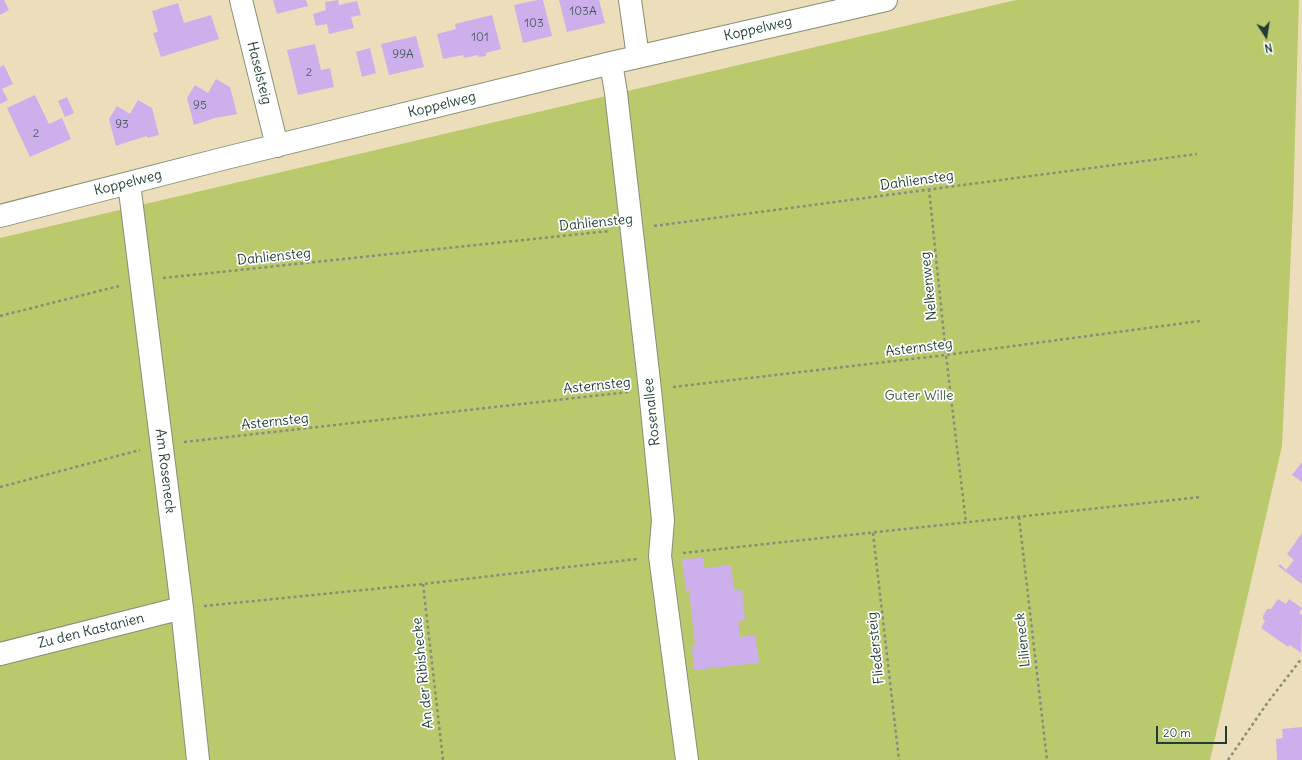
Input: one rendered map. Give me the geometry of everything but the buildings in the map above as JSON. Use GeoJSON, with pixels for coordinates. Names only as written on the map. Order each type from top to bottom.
{"type":"FeatureCollection","features":[{"type":"Feature","properties":{"kind":"street","name":"Haselsteig"},"geometry":{"type":"LineString","coordinates":[[241,0],[277,146]]}},
{"type":"Feature","properties":{"kind":"street"},"geometry":{"type":"LineString","coordinates":[[630,0],[638,57]]}},
{"type":"Feature","properties":{"kind":"street","name":"Koppelweg"},"geometry":{"type":"LineString","coordinates":[[0,216],[611,63],[886,0]]}},
{"type":"Feature","properties":{"kind":"street","name":"Rosenallee"},"geometry":{"type":"LineString","coordinates":[[611,63],[632,229],[663,520],[660,556],[687,760]]}},
{"type":"Feature","properties":{"kind":"street","name":"Am Roseneck"},"geometry":{"type":"LineString","coordinates":[[129,183],[182,608],[198,760]]}},
{"type":"Feature","properties":{"kind":"street","name":"Zu den Kastanien"},"geometry":{"type":"LineString","coordinates":[[0,654],[182,608]]}},
{"type":"Feature","properties":{"kind":"path","name":"Dahliensteg"},"geometry":{"type":"LineString","coordinates":[[0,316],[141,281],[632,229],[1197,154]]}},
{"type":"Feature","properties":{"kind":"path","name":"Nelkenweg"},"geometry":{"type":"LineString","coordinates":[[929,189],[946,355],[966,523]]}},
{"type":"Feature","properties":{"kind":"path","name":"Asternsteg"},"geometry":{"type":"LineString","coordinates":[[0,487],[161,444],[650,390],[946,355],[1200,321]]}},
{"type":"Feature","properties":{"kind":"path"},"geometry":{"type":"LineString","coordinates":[[182,608],[423,584],[660,556],[1200,497]]}},
{"type":"Feature","properties":{"kind":"path","name":"Lilieneck"},"geometry":{"type":"LineString","coordinates":[[1019,517],[1047,760]]}},
{"type":"Feature","properties":{"kind":"path","name":"Fliedersteig"},"geometry":{"type":"LineString","coordinates":[[873,533],[899,760]]}},
{"type":"Feature","properties":{"kind":"path","name":"An der Ribishecke"},"geometry":{"type":"LineString","coordinates":[[423,584],[442,760]]}},
{"type":"Feature","properties":{"kind":"path"},"geometry":{"type":"LineString","coordinates":[[1228,760],[1268,702],[1302,658]]}},
{"type":"Feature","properties":{"kind":"green space","name":"Guter Wille"},"geometry":{"type":"Polygon","coordinates":[[[1016,0],[1299,0],[1293,207],[1282,446],[1210,760],[0,760],[0,238],[1016,0]]]}}]}
